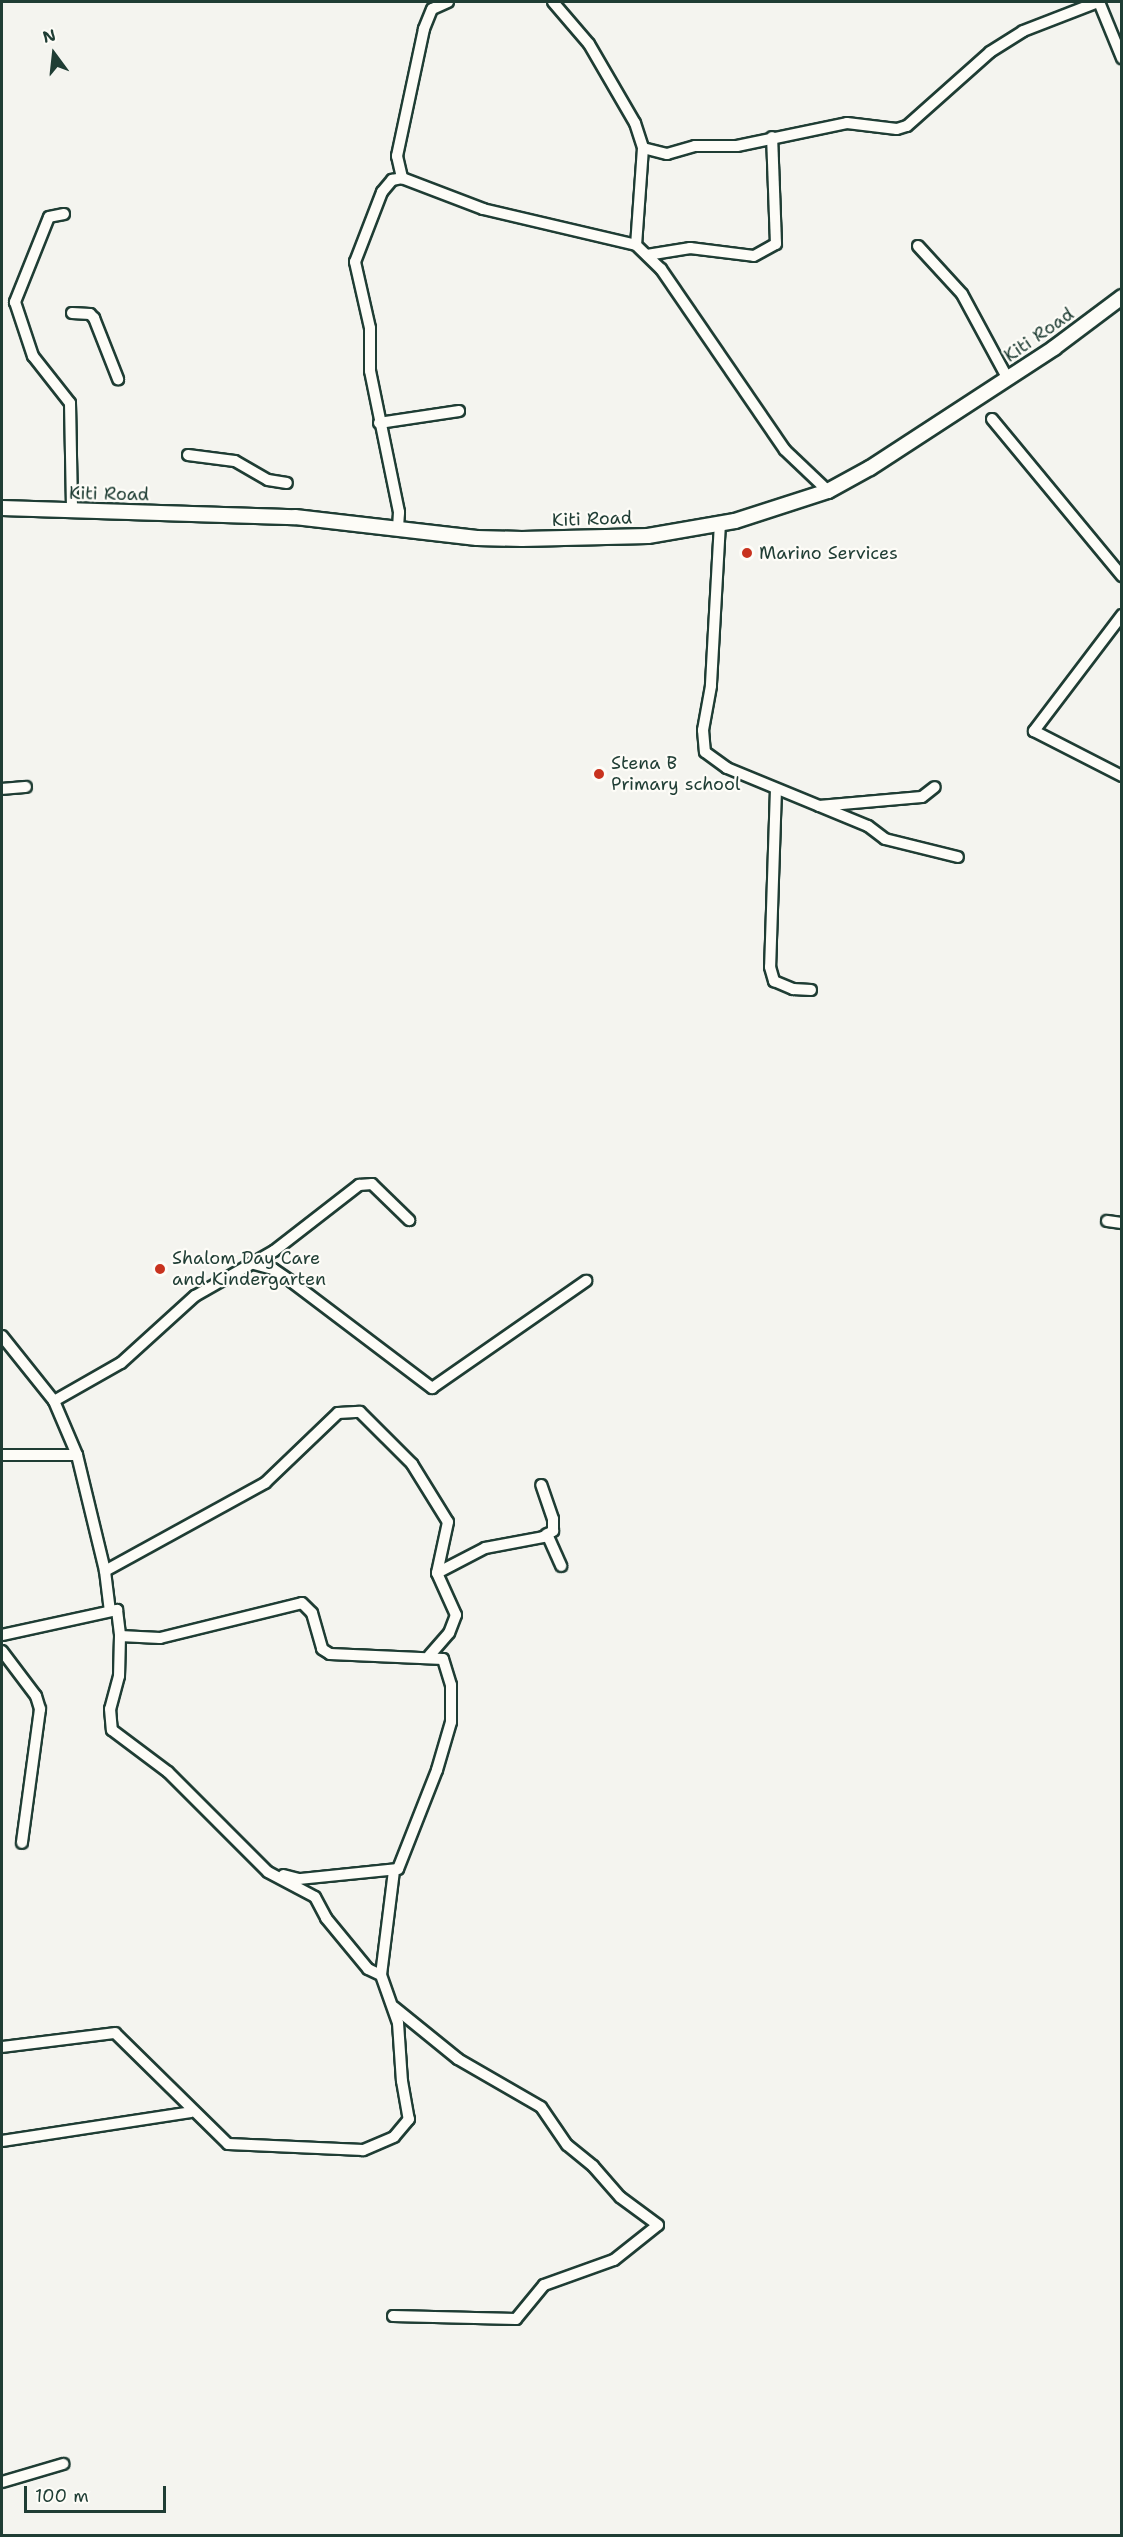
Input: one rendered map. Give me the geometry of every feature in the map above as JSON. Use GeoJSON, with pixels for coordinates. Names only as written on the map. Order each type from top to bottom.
{"type":"FeatureCollection","features":[{"type":"Feature","properties":{"kind":"street"},"geometry":{"type":"LineString","coordinates":[[402,178],[397,156],[424,29],[432,9],[448,2]]}},
{"type":"Feature","properties":{"kind":"street"},"geometry":{"type":"LineString","coordinates":[[553,2],[576,25],[617,88],[643,148],[636,245]]}},
{"type":"Feature","properties":{"kind":"street"},"geometry":{"type":"LineString","coordinates":[[643,148],[667,154],[695,146],[728,147],[847,123],[897,129],[907,126],[990,52],[1023,31],[1099,2],[1122,58]]}},
{"type":"Feature","properties":{"kind":"street"},"geometry":{"type":"LineString","coordinates":[[647,255],[690,249],[754,256],[776,244],[772,137]]}},
{"type":"Feature","properties":{"kind":"street"},"geometry":{"type":"LineString","coordinates":[[398,527],[399,512],[370,371],[370,328],[355,262],[382,192],[392,180],[402,178],[483,209],[636,245],[661,269],[785,450],[828,491]]}},
{"type":"Feature","properties":{"kind":"street"},"geometry":{"type":"LineString","coordinates":[[64,214],[49,217],[15,302],[33,356],[70,403],[72,512]]}},
{"type":"Feature","properties":{"kind":"street"},"geometry":{"type":"LineString","coordinates":[[918,246],[962,294],[1008,379]]}},
{"type":"Feature","properties":{"kind":"street","name":"Kiti Road"},"geometry":{"type":"LineString","coordinates":[[2,508],[72,512],[295,517],[398,527],[477,538],[572,539],[648,536],[720,523],[762,514],[828,491],[1008,379],[1122,297]]}},
{"type":"Feature","properties":{"kind":"street"},"geometry":{"type":"LineString","coordinates":[[72,313],[90,314],[94,318],[118,379]]}},
{"type":"Feature","properties":{"kind":"street"},"geometry":{"type":"LineString","coordinates":[[379,423],[459,411]]}},
{"type":"Feature","properties":{"kind":"street"},"geometry":{"type":"LineString","coordinates":[[992,418],[1122,576]]}},
{"type":"Feature","properties":{"kind":"street"},"geometry":{"type":"LineString","coordinates":[[188,455],[235,461],[268,480],[287,483]]}},
{"type":"Feature","properties":{"kind":"street"},"geometry":{"type":"LineString","coordinates":[[720,523],[711,686],[702,742],[705,752],[727,768],[868,826],[885,840],[958,857]]}},
{"type":"Feature","properties":{"kind":"street"},"geometry":{"type":"LineString","coordinates":[[1122,615],[1034,731],[1122,776]]}},
{"type":"Feature","properties":{"kind":"street"},"geometry":{"type":"LineString","coordinates":[[2,789],[26,787]]}},
{"type":"Feature","properties":{"kind":"street"},"geometry":{"type":"LineString","coordinates":[[816,806],[922,797],[935,787]]}},
{"type":"Feature","properties":{"kind":"street"},"geometry":{"type":"LineString","coordinates":[[776,789],[770,967],[774,981],[793,989],[811,990]]}},
{"type":"Feature","properties":{"kind":"street"},"geometry":{"type":"LineString","coordinates":[[54,1401],[121,1363],[195,1296],[254,1264],[359,1185],[372,1184],[409,1220]]}},
{"type":"Feature","properties":{"kind":"street"},"geometry":{"type":"LineString","coordinates":[[1107,1221],[1122,1223]]}},
{"type":"Feature","properties":{"kind":"street"},"geometry":{"type":"LineString","coordinates":[[254,1264],[273,1269],[292,1282],[432,1388],[586,1281]]}},
{"type":"Feature","properties":{"kind":"street"},"geometry":{"type":"LineString","coordinates":[[2,1336],[54,1401],[77,1455],[105,1571],[110,1609]]}},
{"type":"Feature","properties":{"kind":"street"},"geometry":{"type":"LineString","coordinates":[[105,1571],[265,1483],[338,1413],[360,1412],[412,1464],[444,1511],[447,1534],[437,1573],[456,1615],[449,1633],[429,1656]]}},
{"type":"Feature","properties":{"kind":"street"},"geometry":{"type":"LineString","coordinates":[[2,1455],[77,1455]]}},
{"type":"Feature","properties":{"kind":"street"},"geometry":{"type":"LineString","coordinates":[[437,1573],[485,1548],[553,1531],[553,1519],[541,1485]]}},
{"type":"Feature","properties":{"kind":"street"},"geometry":{"type":"LineString","coordinates":[[548,1534],[561,1566]]}},
{"type":"Feature","properties":{"kind":"street"},"geometry":{"type":"LineString","coordinates":[[120,1636],[160,1638],[218,1627],[302,1603],[312,1613],[326,1652],[340,1655],[429,1656],[443,1659],[447,1665],[451,1722],[413,1836],[400,1867],[394,1871],[299,1879],[268,1872]]}},
{"type":"Feature","properties":{"kind":"street"},"geometry":{"type":"LineString","coordinates":[[2,1635],[110,1609],[118,1612],[119,1676],[110,1708],[112,1730],[168,1772],[268,1872],[315,1897],[326,1918],[368,1969],[381,1975]]}},
{"type":"Feature","properties":{"kind":"street"},"geometry":{"type":"LineString","coordinates":[[2,1651],[36,1696],[40,1709],[22,1843]]}},
{"type":"Feature","properties":{"kind":"street"},"geometry":{"type":"LineString","coordinates":[[2,2047],[115,2033],[170,2084],[191,2112],[228,2144],[309,2150],[363,2150],[382,2144],[401,2129],[410,2114],[402,2081],[394,2007],[381,1975],[394,1871]]}},
{"type":"Feature","properties":{"kind":"street"},"geometry":{"type":"LineString","coordinates":[[393,2316],[516,2319],[544,2285],[614,2260],[658,2225],[620,2197],[593,2166],[567,2145],[541,2107],[458,2059],[394,2007]]}},
{"type":"Feature","properties":{"kind":"street"},"geometry":{"type":"LineString","coordinates":[[2,2141],[191,2112]]}},
{"type":"Feature","properties":{"kind":"street"},"geometry":{"type":"LineString","coordinates":[[2,2482],[63,2464]]}},
{"type":"Feature","properties":{"kind":"place","name":"Marino Services"},"geometry":{"type":"Point","coordinates":[747,553]}},
{"type":"Feature","properties":{"kind":"place","name":"Stena B Primary school"},"geometry":{"type":"Point","coordinates":[599,774]}},
{"type":"Feature","properties":{"kind":"place","name":"Shalom Day Care and Kindergarten"},"geometry":{"type":"Point","coordinates":[160,1269]}}]}
